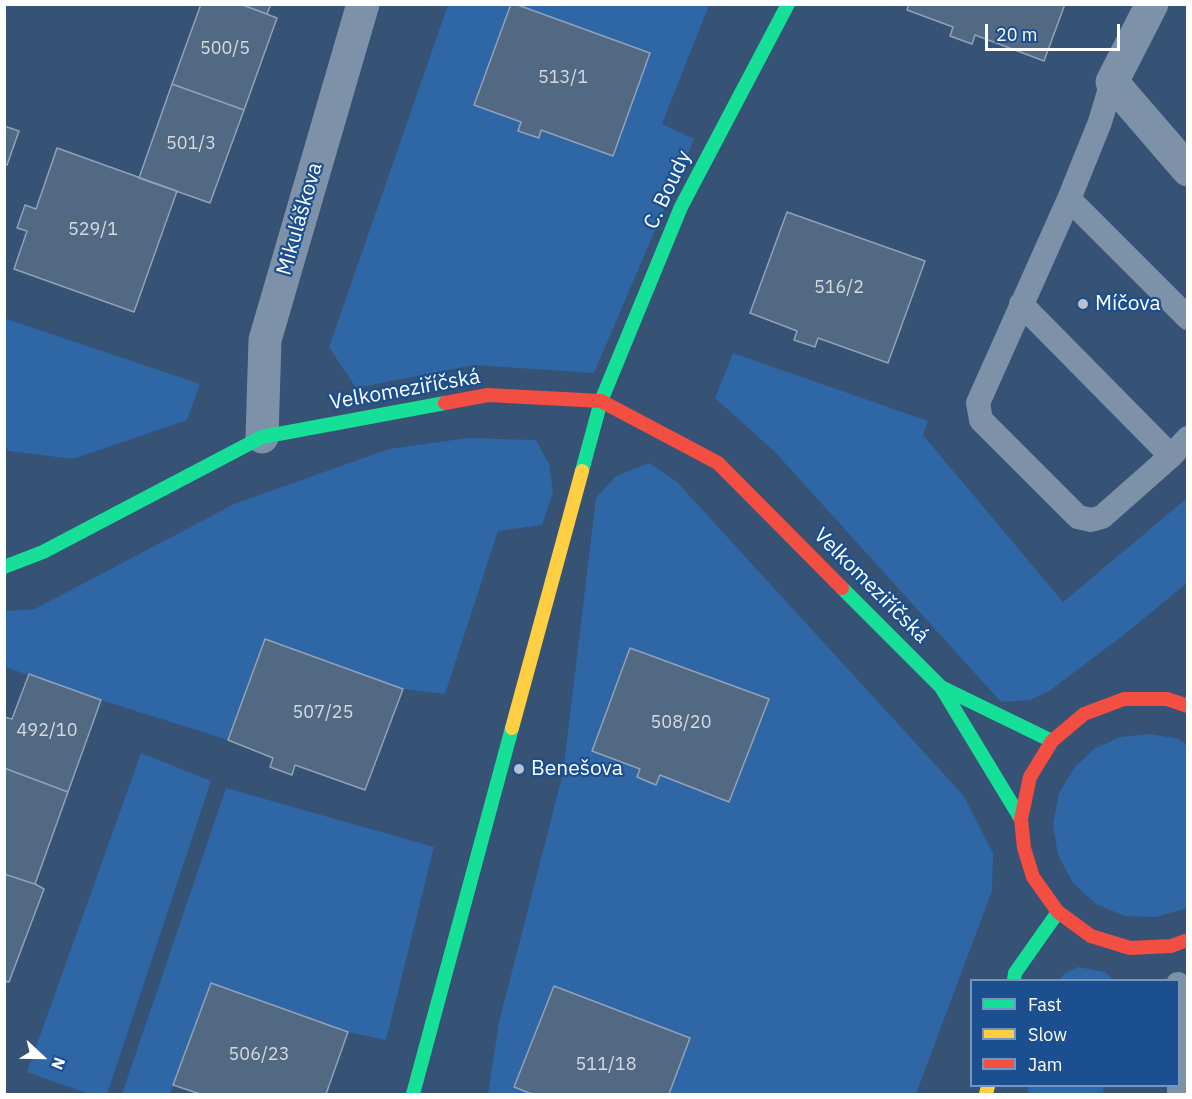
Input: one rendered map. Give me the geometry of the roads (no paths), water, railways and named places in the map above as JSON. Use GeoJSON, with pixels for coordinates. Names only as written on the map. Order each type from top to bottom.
{"type":"FeatureCollection","features":[{"type":"Feature","properties":{"kind":"street","name":"Mikuláškova"},"geometry":{"type":"LineString","coordinates":[[262,437],[265,340],[363,4]]}},
{"type":"Feature","properties":{"kind":"street","name":"C. Boudy"},"geometry":{"type":"LineString","coordinates":[[601,401],[681,207],[789,4]]}},
{"type":"Feature","properties":{"kind":"street"},"geometry":{"type":"LineString","coordinates":[[1152,4],[1112,82],[1188,170]]}},
{"type":"Feature","properties":{"kind":"street","name":"Velkomeziříčská"},"geometry":{"type":"LineString","coordinates":[[4,567],[43,552],[262,437],[488,395],[601,401],[718,463],[941,687],[1021,819]]}},
{"type":"Feature","properties":{"kind":"street"},"geometry":{"type":"LineString","coordinates":[[413,1095],[601,401]]}},
{"type":"Feature","properties":{"kind":"street"},"geometry":{"type":"LineString","coordinates":[[941,687],[1052,741]]}},
{"type":"Feature","properties":{"kind":"street","name":"Velkomeziříčská"},"geometry":{"type":"LineString","coordinates":[[1179,943],[1130,948],[1091,936],[1058,912],[1033,877],[1024,848],[1021,819],[1030,777],[1052,741],[1084,714],[1124,699],[1167,699],[1188,706]]}},
{"type":"Feature","properties":{"kind":"street"},"geometry":{"type":"LineString","coordinates":[[1014,979],[1015,973],[1058,912]]}},
{"type":"Feature","properties":{"kind":"lane"},"geometry":{"type":"LineString","coordinates":[[1021,304],[1179,447],[1102,517],[1091,520],[1078,517],[981,420],[978,403],[1021,304],[1069,199],[1100,122],[1112,82]]}},
{"type":"Feature","properties":{"kind":"lane"},"geometry":{"type":"LineString","coordinates":[[1069,199],[1188,318]]}},
{"type":"Feature","properties":{"kind":"lane"},"geometry":{"type":"LineString","coordinates":[[1178,979],[1179,943]]}},
{"type":"Feature","properties":{"kind":"place","name":"Míčova"},"geometry":{"type":"Point","coordinates":[1083,304]}},
{"type":"Feature","properties":{"kind":"place","name":"Benešova"},"geometry":{"type":"Point","coordinates":[519,769]}}]}
